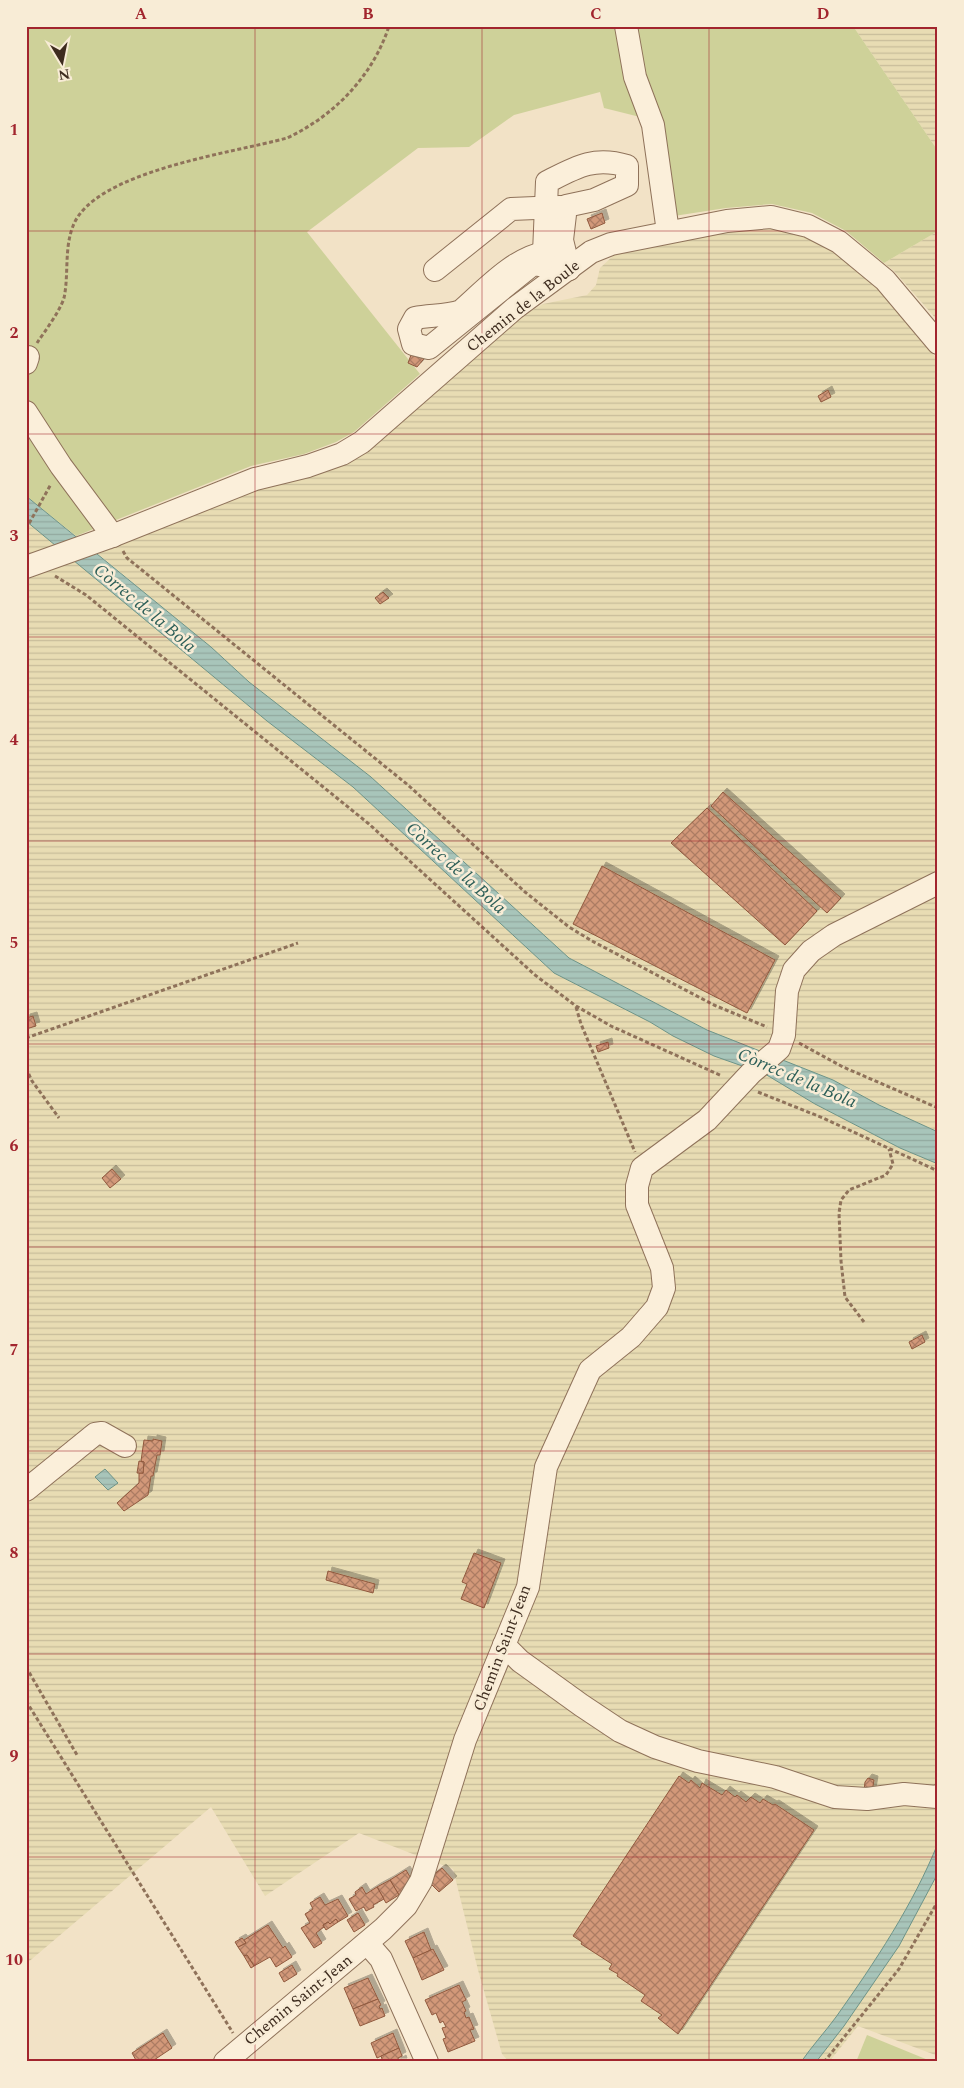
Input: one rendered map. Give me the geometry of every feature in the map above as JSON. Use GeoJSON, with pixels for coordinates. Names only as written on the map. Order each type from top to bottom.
{"type":"FeatureCollection","features":[{"type":"Feature","properties":{"kind":"street"},"geometry":{"type":"LineString","coordinates":[[626,26],[635,77],[653,125],[668,232]]}},
{"type":"Feature","properties":{"kind":"street"},"geometry":{"type":"LineString","coordinates":[[544,253],[555,207]]}},
{"type":"Feature","properties":{"kind":"street"},"geometry":{"type":"LineString","coordinates":[[555,207],[569,269]]}},
{"type":"Feature","properties":{"kind":"street"},"geometry":{"type":"LineString","coordinates":[[435,270],[511,209],[555,207]]}},
{"type":"Feature","properties":{"kind":"street","name":"Chemin de la Boule"},"geometry":{"type":"LineString","coordinates":[[37,564],[255,479],[317,463],[342,454],[362,442],[515,308],[591,252],[610,244],[727,221],[770,217],[808,226],[839,242],[884,280],[938,343]]}},
{"type":"Feature","properties":{"kind":"street"},"geometry":{"type":"LineString","coordinates":[[544,253],[569,269],[533,264],[429,348],[413,344],[408,329],[415,318],[432,314],[453,314],[461,311],[516,264],[531,255],[544,253]]}},
{"type":"Feature","properties":{"kind":"street"},"geometry":{"type":"LineString","coordinates":[[26,412],[110,537]]}},
{"type":"Feature","properties":{"kind":"street"},"geometry":{"type":"LineString","coordinates":[[642,1168],[707,1120],[782,1042],[787,991],[794,970],[811,951],[834,935],[938,883]]}},
{"type":"Feature","properties":{"kind":"street","name":"Chemin Saint-Jean"},"geometry":{"type":"LineString","coordinates":[[225,2062],[241,2046],[367,1943],[406,1906],[421,1881],[465,1740],[528,1587],[546,1467],[590,1370],[631,1337],[657,1307],[664,1288],[662,1268],[637,1205],[636,1186],[642,1168]]}},
{"type":"Feature","properties":{"kind":"street"},"geometry":{"type":"LineString","coordinates":[[26,1490],[95,1434],[102,1433],[125,1446]]}},
{"type":"Feature","properties":{"kind":"street"},"geometry":{"type":"LineString","coordinates":[[504,1645],[520,1661],[581,1705],[620,1731],[655,1747],[698,1761],[775,1777],[835,1798],[867,1799],[904,1794],[938,1796]]}},
{"type":"Feature","properties":{"kind":"street"},"geometry":{"type":"LineString","coordinates":[[367,1943],[381,1960],[427,2062]]}},
{"type":"Feature","properties":{"kind":"path"},"geometry":{"type":"LineString","coordinates":[[27,360],[63,299],[69,238],[73,225],[84,208],[97,196],[134,178],[172,166],[287,138],[304,130],[322,117],[356,86],[369,68],[389,26]]}},
{"type":"Feature","properties":{"kind":"path"},"geometry":{"type":"LineString","coordinates":[[26,529],[61,466]]}},
{"type":"Feature","properties":{"kind":"path"},"geometry":{"type":"LineString","coordinates":[[110,537],[127,558],[408,785],[525,892],[569,927],[782,1042],[938,1108]]}},
{"type":"Feature","properties":{"kind":"path"},"geometry":{"type":"LineString","coordinates":[[37,564],[44,571],[86,595],[369,824],[535,975],[576,1006],[611,1026],[746,1079],[823,1118],[938,1171]]}},
{"type":"Feature","properties":{"kind":"path"},"geometry":{"type":"LineString","coordinates":[[26,1038],[298,943]]}},
{"type":"Feature","properties":{"kind":"path"},"geometry":{"type":"LineString","coordinates":[[576,1006],[581,1024],[642,1168]]}},
{"type":"Feature","properties":{"kind":"path"},"geometry":{"type":"LineString","coordinates":[[26,1068],[32,1080],[59,1118]]}},
{"type":"Feature","properties":{"kind":"path"},"geometry":{"type":"LineString","coordinates":[[864,1322],[845,1297],[841,1261],[840,1213],[842,1200],[849,1190],[886,1175],[893,1164],[888,1148]]}},
{"type":"Feature","properties":{"kind":"path"},"geometry":{"type":"LineString","coordinates":[[26,1667],[77,1755]]}},
{"type":"Feature","properties":{"kind":"path"},"geometry":{"type":"LineString","coordinates":[[26,1700],[241,2046]]}},
{"type":"Feature","properties":{"kind":"path"},"geometry":{"type":"LineString","coordinates":[[824,2062],[899,1969],[938,1901]]}},
{"type":"Feature","properties":{"kind":"shaded area"},"geometry":{"type":"Polygon","coordinates":[[[853,26],[938,26],[938,151],[853,26]]]}},
{"type":"Feature","properties":{"kind":"shaded area"},"geometry":{"type":"Polygon","coordinates":[[[770,228],[804,235],[833,250],[877,288],[918,334],[938,361],[938,876],[806,945],[778,1033],[765,1054],[707,1030],[569,958],[371,777],[249,682],[211,647],[98,554],[258,489],[312,476],[522,316],[543,304],[587,295],[596,285],[600,268],[614,255],[729,231],[770,228]]]}},
{"type":"Feature","properties":{"kind":"shaded area"},"geometry":{"type":"Polygon","coordinates":[[[938,231],[938,321],[894,271],[884,263],[938,231]]]}},
{"type":"Feature","properties":{"kind":"shaded area"},"geometry":{"type":"Polygon","coordinates":[[[26,521],[60,549],[26,560],[26,521]]]}},
{"type":"Feature","properties":{"kind":"shaded area"},"geometry":{"type":"Polygon","coordinates":[[[75,561],[267,721],[353,787],[554,973],[650,1022],[673,1036],[748,1068],[736,1081],[637,1165],[656,1270],[652,1304],[586,1367],[522,1585],[423,1858],[359,1833],[265,1896],[211,1807],[26,1964],[26,577],[75,561]]]}},
{"type":"Feature","properties":{"kind":"shaded area"},"geometry":{"type":"Polygon","coordinates":[[[938,891],[938,1132],[879,1105],[833,1080],[780,1060],[792,991],[815,954],[938,891]]]}},
{"type":"Feature","properties":{"kind":"shaded area"},"geometry":{"type":"Polygon","coordinates":[[[765,1074],[815,1104],[900,1148],[938,1164],[938,2056],[858,2026],[829,2062],[509,2062],[502,2054],[478,1970],[453,1869],[435,1862],[551,1469],[595,1374],[662,1310],[643,1204],[647,1172],[765,1074]]]}},
{"type":"Feature","properties":{"kind":"green space"},"geometry":{"type":"Polygon","coordinates":[[[26,26],[853,26],[938,151],[938,231],[884,263],[846,231],[812,213],[772,204],[726,208],[661,218],[644,118],[604,108],[600,92],[514,115],[469,147],[418,148],[307,232],[420,374],[354,432],[336,442],[304,454],[251,466],[76,536],[26,496],[26,26]]]}},
{"type":"Feature","properties":{"kind":"green space"},"geometry":{"type":"Polygon","coordinates":[[[867,2035],[933,2062],[856,2062],[867,2035]]]}},
{"type":"Feature","properties":{"kind":"water","name":"Còrrec de la Bola"},"geometry":{"type":"Polygon","coordinates":[[[26,496],[211,647],[249,682],[371,777],[569,958],[707,1030],[833,1080],[879,1105],[938,1132],[938,1164],[900,1148],[815,1104],[765,1074],[714,1056],[554,973],[353,787],[267,721],[26,521],[26,496]]]}},
{"type":"Feature","properties":{"kind":"water"},"geometry":{"type":"Polygon","coordinates":[[[105,1469],[118,1483],[108,1490],[95,1477],[105,1469]]]}},
{"type":"Feature","properties":{"kind":"water"},"geometry":{"type":"Polygon","coordinates":[[[938,1843],[938,1873],[899,1946],[844,2026],[816,2062],[801,2062],[836,2017],[879,1954],[917,1889],[938,1843]]]}},
{"type":"Feature","properties":{"kind":"building"},"geometry":{"type":"Polygon","coordinates":[[[602,213],[605,223],[591,229],[587,219],[602,213]]]}},
{"type":"Feature","properties":{"kind":"building"},"geometry":{"type":"Polygon","coordinates":[[[414,347],[428,354],[417,367],[408,363],[414,347]]]}},
{"type":"Feature","properties":{"kind":"building"},"geometry":{"type":"Polygon","coordinates":[[[828,390],[831,397],[821,402],[818,396],[828,390]]]}},
{"type":"Feature","properties":{"kind":"building"},"geometry":{"type":"Polygon","coordinates":[[[383,592],[389,598],[380,604],[375,598],[383,592]]]}},
{"type":"Feature","properties":{"kind":"building"},"geometry":{"type":"Polygon","coordinates":[[[723,792],[841,898],[827,913],[711,806],[723,792]]]}},
{"type":"Feature","properties":{"kind":"building"},"geometry":{"type":"Polygon","coordinates":[[[707,808],[817,911],[785,945],[671,843],[707,808]]]}},
{"type":"Feature","properties":{"kind":"building"},"geometry":{"type":"Polygon","coordinates":[[[602,866],[775,960],[747,1013],[573,924],[602,866]]]}},
{"type":"Feature","properties":{"kind":"building"},"geometry":{"type":"Polygon","coordinates":[[[33,1016],[36,1026],[26,1029],[26,1018],[33,1016]]]}},
{"type":"Feature","properties":{"kind":"building"},"geometry":{"type":"Polygon","coordinates":[[[608,1042],[609,1048],[598,1052],[596,1046],[608,1042]]]}},
{"type":"Feature","properties":{"kind":"building"},"geometry":{"type":"Polygon","coordinates":[[[112,1169],[121,1179],[110,1188],[102,1178],[112,1169]]]}},
{"type":"Feature","properties":{"kind":"building"},"geometry":{"type":"Polygon","coordinates":[[[922,1335],[925,1342],[912,1349],[909,1342],[922,1335]]]}},
{"type":"Feature","properties":{"kind":"building"},"geometry":{"type":"Polygon","coordinates":[[[153,1439],[162,1441],[160,1455],[157,1455],[153,1476],[151,1476],[148,1495],[124,1511],[117,1503],[139,1483],[139,1473],[143,1473],[144,1462],[141,1461],[144,1440],[153,1441],[153,1439]]]}},
{"type":"Feature","properties":{"kind":"building"},"geometry":{"type":"Polygon","coordinates":[[[139,1461],[144,1462],[143,1473],[137,1473],[139,1461]]]}},
{"type":"Feature","properties":{"kind":"building"},"geometry":{"type":"Polygon","coordinates":[[[474,1553],[501,1563],[484,1608],[461,1599],[467,1584],[462,1582],[474,1553]]]}},
{"type":"Feature","properties":{"kind":"building"},"geometry":{"type":"Polygon","coordinates":[[[328,1571],[375,1584],[373,1593],[326,1580],[328,1571]]]}},
{"type":"Feature","properties":{"kind":"building"},"geometry":{"type":"Polygon","coordinates":[[[679,1776],[689,1783],[691,1780],[700,1788],[702,1783],[722,1795],[726,1790],[746,1802],[751,1797],[760,1803],[763,1799],[773,1805],[775,1804],[814,1830],[678,2034],[658,2018],[662,2015],[641,2001],[645,1995],[609,1969],[612,1964],[581,1944],[582,1942],[573,1936],[679,1776]]]}},
{"type":"Feature","properties":{"kind":"building"},"geometry":{"type":"Polygon","coordinates":[[[868,1778],[874,1780],[872,1792],[864,1791],[865,1782],[868,1778]]]}},
{"type":"Feature","properties":{"kind":"building"},"geometry":{"type":"Polygon","coordinates":[[[442,1868],[453,1880],[439,1892],[427,1880],[442,1868]]]}},
{"type":"Feature","properties":{"kind":"building"},"geometry":{"type":"Polygon","coordinates":[[[406,1870],[413,1882],[407,1891],[399,1895],[390,1880],[406,1870]]]}},
{"type":"Feature","properties":{"kind":"building"},"geometry":{"type":"Polygon","coordinates":[[[390,1880],[399,1895],[386,1903],[377,1887],[390,1880]]]}},
{"type":"Feature","properties":{"kind":"building"},"geometry":{"type":"Polygon","coordinates":[[[362,1887],[366,1894],[377,1887],[384,1899],[366,1911],[364,1907],[356,1911],[349,1899],[356,1895],[355,1892],[362,1887]]]}},
{"type":"Feature","properties":{"kind":"building"},"geometry":{"type":"Polygon","coordinates":[[[320,1897],[325,1905],[338,1899],[348,1916],[338,1922],[336,1919],[330,1924],[328,1922],[323,1925],[324,1927],[316,1933],[322,1943],[314,1948],[301,1928],[310,1923],[305,1914],[313,1909],[310,1903],[320,1897]]]}},
{"type":"Feature","properties":{"kind":"building"},"geometry":{"type":"Polygon","coordinates":[[[358,1913],[365,1925],[354,1932],[347,1920],[358,1913]]]}},
{"type":"Feature","properties":{"kind":"building"},"geometry":{"type":"Polygon","coordinates":[[[336,1919],[338,1922],[326,1930],[323,1925],[328,1922],[330,1924],[336,1919]]]}},
{"type":"Feature","properties":{"kind":"building"},"geometry":{"type":"Polygon","coordinates":[[[268,1925],[283,1948],[285,1946],[292,1957],[276,1967],[270,1957],[254,1966],[247,1955],[244,1956],[238,1947],[246,1943],[244,1940],[268,1925]]]}},
{"type":"Feature","properties":{"kind":"building"},"geometry":{"type":"Polygon","coordinates":[[[424,1932],[431,1950],[413,1958],[405,1941],[424,1932]]]}},
{"type":"Feature","properties":{"kind":"building"},"geometry":{"type":"Polygon","coordinates":[[[242,1938],[246,1943],[238,1947],[235,1942],[242,1938]]]}},
{"type":"Feature","properties":{"kind":"building"},"geometry":{"type":"Polygon","coordinates":[[[433,1949],[444,1970],[422,1980],[413,1958],[433,1949]]]}},
{"type":"Feature","properties":{"kind":"building"},"geometry":{"type":"Polygon","coordinates":[[[247,1955],[254,1966],[251,1968],[244,1956],[247,1955]]]}},
{"type":"Feature","properties":{"kind":"building"},"geometry":{"type":"Polygon","coordinates":[[[292,1965],[297,1974],[284,1982],[279,1973],[292,1965]]]}},
{"type":"Feature","properties":{"kind":"building"},"geometry":{"type":"Polygon","coordinates":[[[368,1978],[378,1999],[353,2009],[344,1988],[368,1978]]]}},
{"type":"Feature","properties":{"kind":"building"},"geometry":{"type":"Polygon","coordinates":[[[459,1985],[466,2000],[462,2002],[466,2011],[464,2012],[466,2018],[469,2017],[474,2029],[470,2030],[475,2041],[448,2052],[443,2039],[446,2038],[442,2028],[446,2027],[443,2021],[440,2023],[436,2013],[432,2015],[425,2000],[459,1985]]]}},
{"type":"Feature","properties":{"kind":"building"},"geometry":{"type":"Polygon","coordinates":[[[378,1999],[381,2005],[379,2006],[380,2009],[382,2008],[385,2016],[360,2026],[353,2009],[378,1999]]]}},
{"type":"Feature","properties":{"kind":"building"},"geometry":{"type":"Polygon","coordinates":[[[163,2033],[172,2048],[151,2062],[137,2062],[132,2053],[163,2033]]]}},
{"type":"Feature","properties":{"kind":"building"},"geometry":{"type":"Polygon","coordinates":[[[393,2033],[399,2048],[377,2058],[371,2043],[393,2033]]]}},
{"type":"Feature","properties":{"kind":"building"},"geometry":{"type":"Polygon","coordinates":[[[399,2048],[402,2056],[398,2058],[399,2061],[402,2059],[403,2062],[383,2062],[381,2056],[399,2048]]]}}]}
